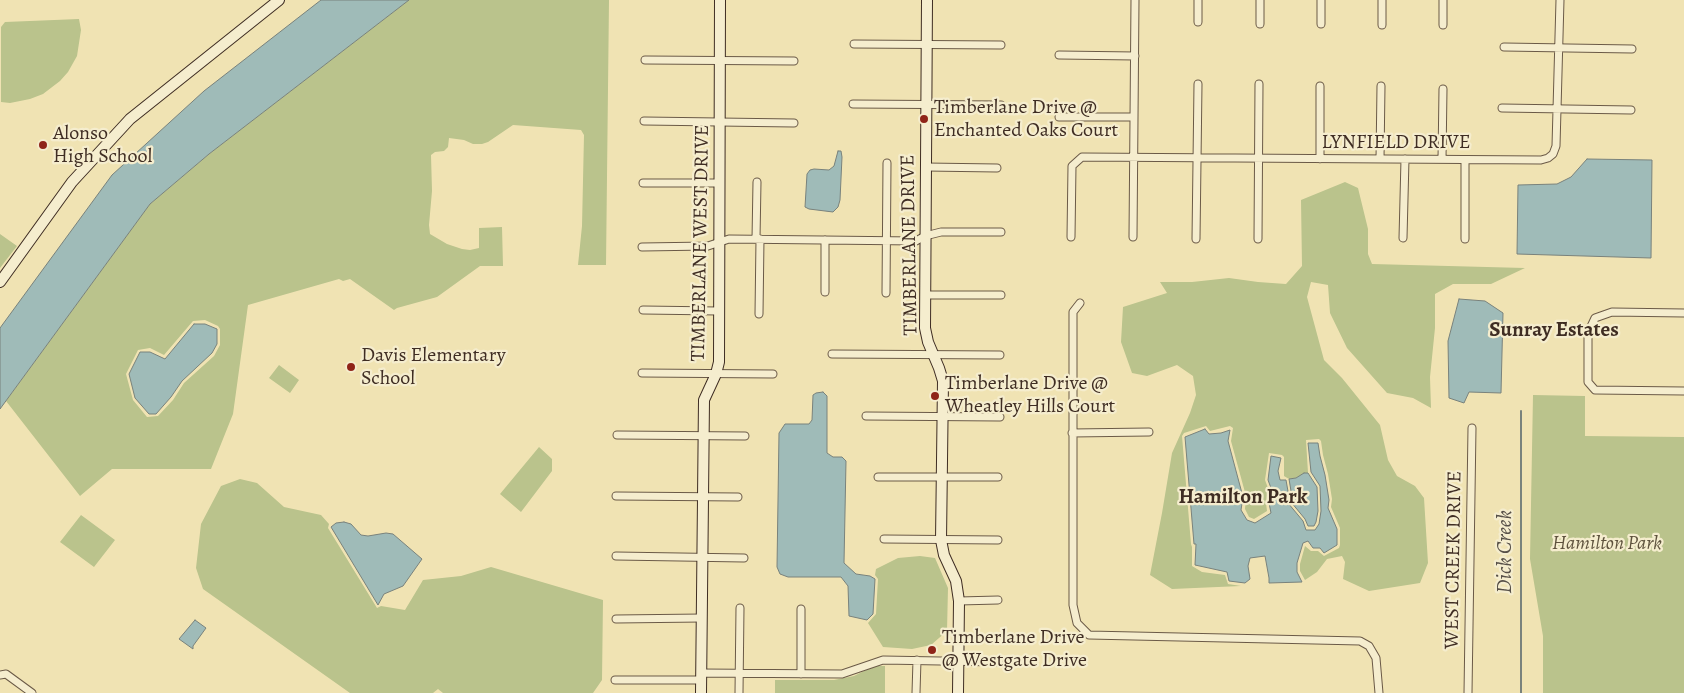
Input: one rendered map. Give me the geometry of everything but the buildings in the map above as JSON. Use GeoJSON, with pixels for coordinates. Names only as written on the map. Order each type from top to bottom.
{"type":"FeatureCollection","features":[{"type":"Feature","properties":{"kind":"street"},"geometry":{"type":"LineString","coordinates":[[0,282],[72,182],[130,119],[280,0]]}},
{"type":"Feature","properties":{"kind":"street","name":"TIMBERLANE WEST DRIVE"},"geometry":{"type":"LineString","coordinates":[[701,693],[704,400],[716,374],[719,362],[720,0]]}},
{"type":"Feature","properties":{"kind":"street","name":"TIMBERLANE DRIVE"},"geometry":{"type":"LineString","coordinates":[[927,0],[924,328],[943,381],[941,540],[944,555],[956,581],[959,601],[958,693]]}},
{"type":"Feature","properties":{"kind":"street"},"geometry":{"type":"LineString","coordinates":[[1132,237],[1135,0]]}},
{"type":"Feature","properties":{"kind":"street"},"geometry":{"type":"LineString","coordinates":[[1198,0],[1198,22]]}},
{"type":"Feature","properties":{"kind":"street"},"geometry":{"type":"LineString","coordinates":[[1260,0],[1260,24]]}},
{"type":"Feature","properties":{"kind":"street"},"geometry":{"type":"LineString","coordinates":[[1321,0],[1321,24]]}},
{"type":"Feature","properties":{"kind":"street"},"geometry":{"type":"LineString","coordinates":[[1382,0],[1382,25]]}},
{"type":"Feature","properties":{"kind":"street"},"geometry":{"type":"LineString","coordinates":[[1443,0],[1443,25]]}},
{"type":"Feature","properties":{"kind":"street","name":"LYNFIELD DRIVE"},"geometry":{"type":"LineString","coordinates":[[1071,237],[1072,166],[1082,157],[1465,160],[1541,160],[1548,158],[1553,154],[1556,146],[1560,0]]}},
{"type":"Feature","properties":{"kind":"street"},"geometry":{"type":"LineString","coordinates":[[854,44],[1001,45]]}},
{"type":"Feature","properties":{"kind":"street"},"geometry":{"type":"LineString","coordinates":[[1504,47],[1632,48]]}},
{"type":"Feature","properties":{"kind":"street"},"geometry":{"type":"LineString","coordinates":[[1059,55],[1134,56]]}},
{"type":"Feature","properties":{"kind":"street"},"geometry":{"type":"LineString","coordinates":[[645,60],[794,61]]}},
{"type":"Feature","properties":{"kind":"street"},"geometry":{"type":"LineString","coordinates":[[1196,239],[1198,84]]}},
{"type":"Feature","properties":{"kind":"street"},"geometry":{"type":"LineString","coordinates":[[1258,239],[1259,84]]}},
{"type":"Feature","properties":{"kind":"street"},"geometry":{"type":"LineString","coordinates":[[1320,86],[1320,159]]}},
{"type":"Feature","properties":{"kind":"street"},"geometry":{"type":"LineString","coordinates":[[1380,159],[1381,86]]}},
{"type":"Feature","properties":{"kind":"street"},"geometry":{"type":"LineString","coordinates":[[1442,159],[1443,89]]}},
{"type":"Feature","properties":{"kind":"street"},"geometry":{"type":"LineString","coordinates":[[853,104],[1001,105]]}},
{"type":"Feature","properties":{"kind":"street"},"geometry":{"type":"LineString","coordinates":[[1502,108],[1631,110]]}},
{"type":"Feature","properties":{"kind":"street"},"geometry":{"type":"LineString","coordinates":[[1059,117],[1134,117]]}},
{"type":"Feature","properties":{"kind":"street"},"geometry":{"type":"LineString","coordinates":[[644,121],[794,122]]}},
{"type":"Feature","properties":{"kind":"street"},"geometry":{"type":"LineString","coordinates":[[1403,238],[1405,159]]}},
{"type":"Feature","properties":{"kind":"street"},"geometry":{"type":"LineString","coordinates":[[1465,160],[1465,239]]}},
{"type":"Feature","properties":{"kind":"street"},"geometry":{"type":"LineString","coordinates":[[886,294],[888,163]]}},
{"type":"Feature","properties":{"kind":"street"},"geometry":{"type":"LineString","coordinates":[[926,167],[997,168]]}},
{"type":"Feature","properties":{"kind":"street"},"geometry":{"type":"LineString","coordinates":[[757,182],[759,314]]}},
{"type":"Feature","properties":{"kind":"street"},"geometry":{"type":"LineString","coordinates":[[643,183],[719,183]]}},
{"type":"Feature","properties":{"kind":"street"},"geometry":{"type":"LineString","coordinates":[[642,247],[708,246],[729,239],[916,241],[925,236],[941,232],[1000,232]]}},
{"type":"Feature","properties":{"kind":"street"},"geometry":{"type":"LineString","coordinates":[[825,240],[825,292]]}},
{"type":"Feature","properties":{"kind":"street"},"geometry":{"type":"LineString","coordinates":[[925,295],[1001,295]]}},
{"type":"Feature","properties":{"kind":"street"},"geometry":{"type":"LineString","coordinates":[[1080,303],[1073,312],[1073,605],[1077,623],[1089,635],[1360,641],[1369,646],[1376,658],[1379,693]]}},
{"type":"Feature","properties":{"kind":"street"},"geometry":{"type":"LineString","coordinates":[[643,310],[718,311]]}},
{"type":"Feature","properties":{"kind":"street"},"geometry":{"type":"LineString","coordinates":[[1684,313],[1612,312],[1595,318],[1588,333],[1588,382],[1595,390],[1684,391]]}},
{"type":"Feature","properties":{"kind":"street"},"geometry":{"type":"LineString","coordinates":[[832,354],[1000,355]]}},
{"type":"Feature","properties":{"kind":"street"},"geometry":{"type":"LineString","coordinates":[[642,373],[773,374]]}},
{"type":"Feature","properties":{"kind":"street"},"geometry":{"type":"LineString","coordinates":[[866,416],[1000,417]]}},
{"type":"Feature","properties":{"kind":"street","name":"WEST CREEK DRIVE"},"geometry":{"type":"LineString","coordinates":[[1468,693],[1472,428]]}},
{"type":"Feature","properties":{"kind":"street"},"geometry":{"type":"LineString","coordinates":[[1072,432],[1149,432]]}},
{"type":"Feature","properties":{"kind":"street"},"geometry":{"type":"LineString","coordinates":[[617,434],[745,436]]}},
{"type":"Feature","properties":{"kind":"street"},"geometry":{"type":"LineString","coordinates":[[878,477],[998,478]]}},
{"type":"Feature","properties":{"kind":"street"},"geometry":{"type":"LineString","coordinates":[[616,496],[738,497]]}},
{"type":"Feature","properties":{"kind":"street"},"geometry":{"type":"LineString","coordinates":[[884,539],[998,540]]}},
{"type":"Feature","properties":{"kind":"street"},"geometry":{"type":"LineString","coordinates":[[616,556],[744,558]]}},
{"type":"Feature","properties":{"kind":"street"},"geometry":{"type":"LineString","coordinates":[[959,601],[998,600]]}},
{"type":"Feature","properties":{"kind":"street"},"geometry":{"type":"LineString","coordinates":[[739,693],[740,608]]}},
{"type":"Feature","properties":{"kind":"street"},"geometry":{"type":"LineString","coordinates":[[801,610],[801,674]]}},
{"type":"Feature","properties":{"kind":"street"},"geometry":{"type":"LineString","coordinates":[[616,619],[702,618]]}},
{"type":"Feature","properties":{"kind":"street"},"geometry":{"type":"LineString","coordinates":[[615,680],[740,674],[842,674],[883,660],[998,662]]}},
{"type":"Feature","properties":{"kind":"street"},"geometry":{"type":"LineString","coordinates":[[916,693],[917,660]]}},
{"type":"Feature","properties":{"kind":"street"},"geometry":{"type":"LineString","coordinates":[[3,674],[32,693]]}},
{"type":"Feature","properties":{"kind":"green space"},"geometry":{"type":"Polygon","coordinates":[[[409,0],[609,0],[606,265],[578,265],[582,226],[584,135],[581,130],[513,125],[482,144],[473,144],[464,140],[449,138],[448,147],[444,151],[435,152],[431,155],[430,234],[447,244],[470,250],[479,248],[479,228],[502,227],[503,266],[480,266],[437,297],[394,310],[350,279],[343,281],[339,279],[248,305],[233,414],[211,469],[112,469],[80,496],[6,401],[150,204],[209,154],[409,0]],[[205,320],[193,321],[164,355],[150,348],[138,350],[126,374],[133,400],[147,417],[158,416],[173,400],[184,383],[214,356],[220,345],[220,329],[218,326],[205,320]]]}},
{"type":"Feature","properties":{"kind":"green space"},"geometry":{"type":"Polygon","coordinates":[[[79,19],[81,30],[77,56],[68,72],[60,81],[43,94],[30,99],[10,103],[1,102],[1,27],[5,22],[79,19]]]}},
{"type":"Feature","properties":{"kind":"green space"},"geometry":{"type":"Polygon","coordinates":[[[1345,182],[1358,188],[1368,229],[1368,254],[1372,264],[1525,268],[1491,284],[1453,284],[1435,294],[1435,328],[1430,377],[1431,408],[1413,398],[1387,393],[1347,348],[1330,313],[1328,285],[1311,282],[1307,297],[1324,360],[1342,378],[1380,425],[1388,460],[1397,476],[1415,486],[1424,498],[1428,563],[1420,583],[1369,591],[1343,579],[1345,562],[1342,556],[1327,559],[1317,572],[1305,580],[1300,571],[1300,564],[1305,546],[1311,551],[1318,551],[1324,556],[1339,548],[1340,545],[1340,528],[1331,507],[1332,499],[1321,441],[1319,439],[1306,440],[1308,473],[1296,478],[1289,479],[1284,476],[1284,457],[1282,455],[1269,453],[1265,480],[1268,488],[1267,511],[1254,519],[1249,517],[1245,509],[1246,496],[1231,441],[1233,428],[1230,426],[1210,431],[1206,426],[1184,433],[1182,436],[1192,566],[1202,572],[1225,575],[1228,584],[1241,586],[1172,589],[1150,575],[1172,453],[1196,395],[1193,376],[1177,365],[1147,376],[1132,373],[1121,342],[1123,307],[1167,293],[1160,282],[1192,282],[1229,278],[1286,284],[1302,266],[1301,200],[1345,182]]]}},
{"type":"Feature","properties":{"kind":"green space"},"geometry":{"type":"Polygon","coordinates":[[[0,234],[17,246],[0,268],[0,234]]]}},
{"type":"Feature","properties":{"kind":"green space"},"geometry":{"type":"Polygon","coordinates":[[[279,365],[299,380],[290,393],[269,378],[279,365]]]}},
{"type":"Feature","properties":{"kind":"green space","name":"Hamilton Park"},"geometry":{"type":"Polygon","coordinates":[[[1533,395],[1585,396],[1585,436],[1684,437],[1684,693],[1543,693],[1543,636],[1530,559],[1533,395]]]}},
{"type":"Feature","properties":{"kind":"green space"},"geometry":{"type":"Polygon","coordinates":[[[539,447],[552,459],[552,471],[521,512],[500,494],[539,447]]]}},
{"type":"Feature","properties":{"kind":"green space"},"geometry":{"type":"Polygon","coordinates":[[[240,479],[257,483],[284,507],[321,515],[329,524],[328,528],[377,608],[381,606],[405,610],[423,580],[461,576],[491,567],[603,600],[602,680],[593,693],[443,693],[438,689],[433,693],[350,693],[203,589],[196,568],[201,524],[221,486],[240,479]]]}},
{"type":"Feature","properties":{"kind":"green space"},"geometry":{"type":"Polygon","coordinates":[[[81,515],[115,540],[94,567],[60,542],[81,515]]]}},
{"type":"Feature","properties":{"kind":"green space"},"geometry":{"type":"Polygon","coordinates":[[[920,556],[935,558],[948,588],[947,631],[931,645],[912,649],[883,647],[868,623],[876,614],[878,579],[875,575],[876,569],[898,558],[920,556]]]}},
{"type":"Feature","properties":{"kind":"green space"},"geometry":{"type":"Polygon","coordinates":[[[874,666],[885,666],[885,693],[775,693],[775,680],[834,680],[854,676],[874,666]]]}},
{"type":"Feature","properties":{"kind":"water"},"geometry":{"type":"Polygon","coordinates":[[[321,0],[409,0],[209,154],[150,204],[0,409],[0,328],[112,175],[204,91],[321,0]]]}},
{"type":"Feature","properties":{"kind":"water"},"geometry":{"type":"Polygon","coordinates":[[[838,151],[841,151],[842,157],[838,207],[833,212],[805,207],[807,174],[810,170],[814,169],[829,170],[834,166],[838,151]]]}},
{"type":"Feature","properties":{"kind":"water"},"geometry":{"type":"Polygon","coordinates":[[[1587,159],[1652,160],[1651,258],[1517,254],[1518,185],[1557,184],[1571,177],[1587,159]]]}},
{"type":"Feature","properties":{"kind":"water"},"geometry":{"type":"Polygon","coordinates":[[[1459,299],[1485,301],[1503,313],[1501,393],[1469,392],[1464,403],[1449,398],[1448,341],[1459,299]]]}},
{"type":"Feature","properties":{"kind":"water"},"geometry":{"type":"Polygon","coordinates":[[[194,324],[205,324],[217,329],[217,344],[212,353],[182,381],[156,414],[149,414],[135,398],[129,374],[140,352],[150,352],[165,359],[194,324]]]}},
{"type":"Feature","properties":{"kind":"water"},"geometry":{"type":"Polygon","coordinates":[[[823,392],[827,396],[827,453],[833,457],[842,457],[846,461],[844,563],[856,574],[870,576],[875,579],[873,614],[867,620],[849,616],[848,586],[841,577],[788,577],[780,574],[777,567],[779,433],[785,424],[809,424],[812,420],[813,395],[823,392]]]}},
{"type":"Feature","properties":{"kind":"water"},"geometry":{"type":"Polygon","coordinates":[[[1205,429],[1209,434],[1230,430],[1228,441],[1243,497],[1241,510],[1247,520],[1255,523],[1271,513],[1269,503],[1271,488],[1268,480],[1271,456],[1281,458],[1278,471],[1280,480],[1286,480],[1289,497],[1288,503],[1303,521],[1306,530],[1315,530],[1319,524],[1321,511],[1320,486],[1311,472],[1308,443],[1318,443],[1329,500],[1328,508],[1337,529],[1337,545],[1324,553],[1320,548],[1313,548],[1308,541],[1303,543],[1297,563],[1297,572],[1302,582],[1269,583],[1265,556],[1250,558],[1248,566],[1250,579],[1245,583],[1229,581],[1227,572],[1195,565],[1196,544],[1194,544],[1185,437],[1205,429]]]}},
{"type":"Feature","properties":{"kind":"water"},"geometry":{"type":"Polygon","coordinates":[[[1304,473],[1308,473],[1317,487],[1318,511],[1314,526],[1308,526],[1305,519],[1291,502],[1289,479],[1296,478],[1304,473]]]}},
{"type":"Feature","properties":{"kind":"water"},"geometry":{"type":"Polygon","coordinates":[[[344,522],[351,524],[361,535],[393,534],[422,559],[403,586],[384,594],[378,605],[331,527],[336,523],[344,522]]]}},
{"type":"Feature","properties":{"kind":"water"},"geometry":{"type":"Polygon","coordinates":[[[195,620],[206,628],[193,646],[193,649],[179,639],[195,620]]]}},
{"type":"Feature","properties":{"kind":"waterway","name":"Dick Creek"},"geometry":{"type":"LineString","coordinates":[[1521,411],[1521,693]]}},
{"type":"Feature","properties":{"kind":"place","name":"Timberlane Drive @ Enchanted Oaks Court"},"geometry":{"type":"Point","coordinates":[924,119]}},
{"type":"Feature","properties":{"kind":"place","name":"Alonso High School"},"geometry":{"type":"Point","coordinates":[43,145]}},
{"type":"Feature","properties":{"kind":"place","name":"Davis Elementary School"},"geometry":{"type":"Point","coordinates":[351,367]}},
{"type":"Feature","properties":{"kind":"place","name":"Timberlane Drive @ Wheatley Hills Court"},"geometry":{"type":"Point","coordinates":[935,396]}},
{"type":"Feature","properties":{"kind":"place","name":"Timberlane Drive @ Westgate Drive"},"geometry":{"type":"Point","coordinates":[932,650]}},
{"type":"Feature","properties":{"kind":"district","name":"Sunray Estates"},"geometry":{"type":"Point","coordinates":[1554,331]}},
{"type":"Feature","properties":{"kind":"district","name":"Hamilton Park"},"geometry":{"type":"Point","coordinates":[1243,498]}}]}
